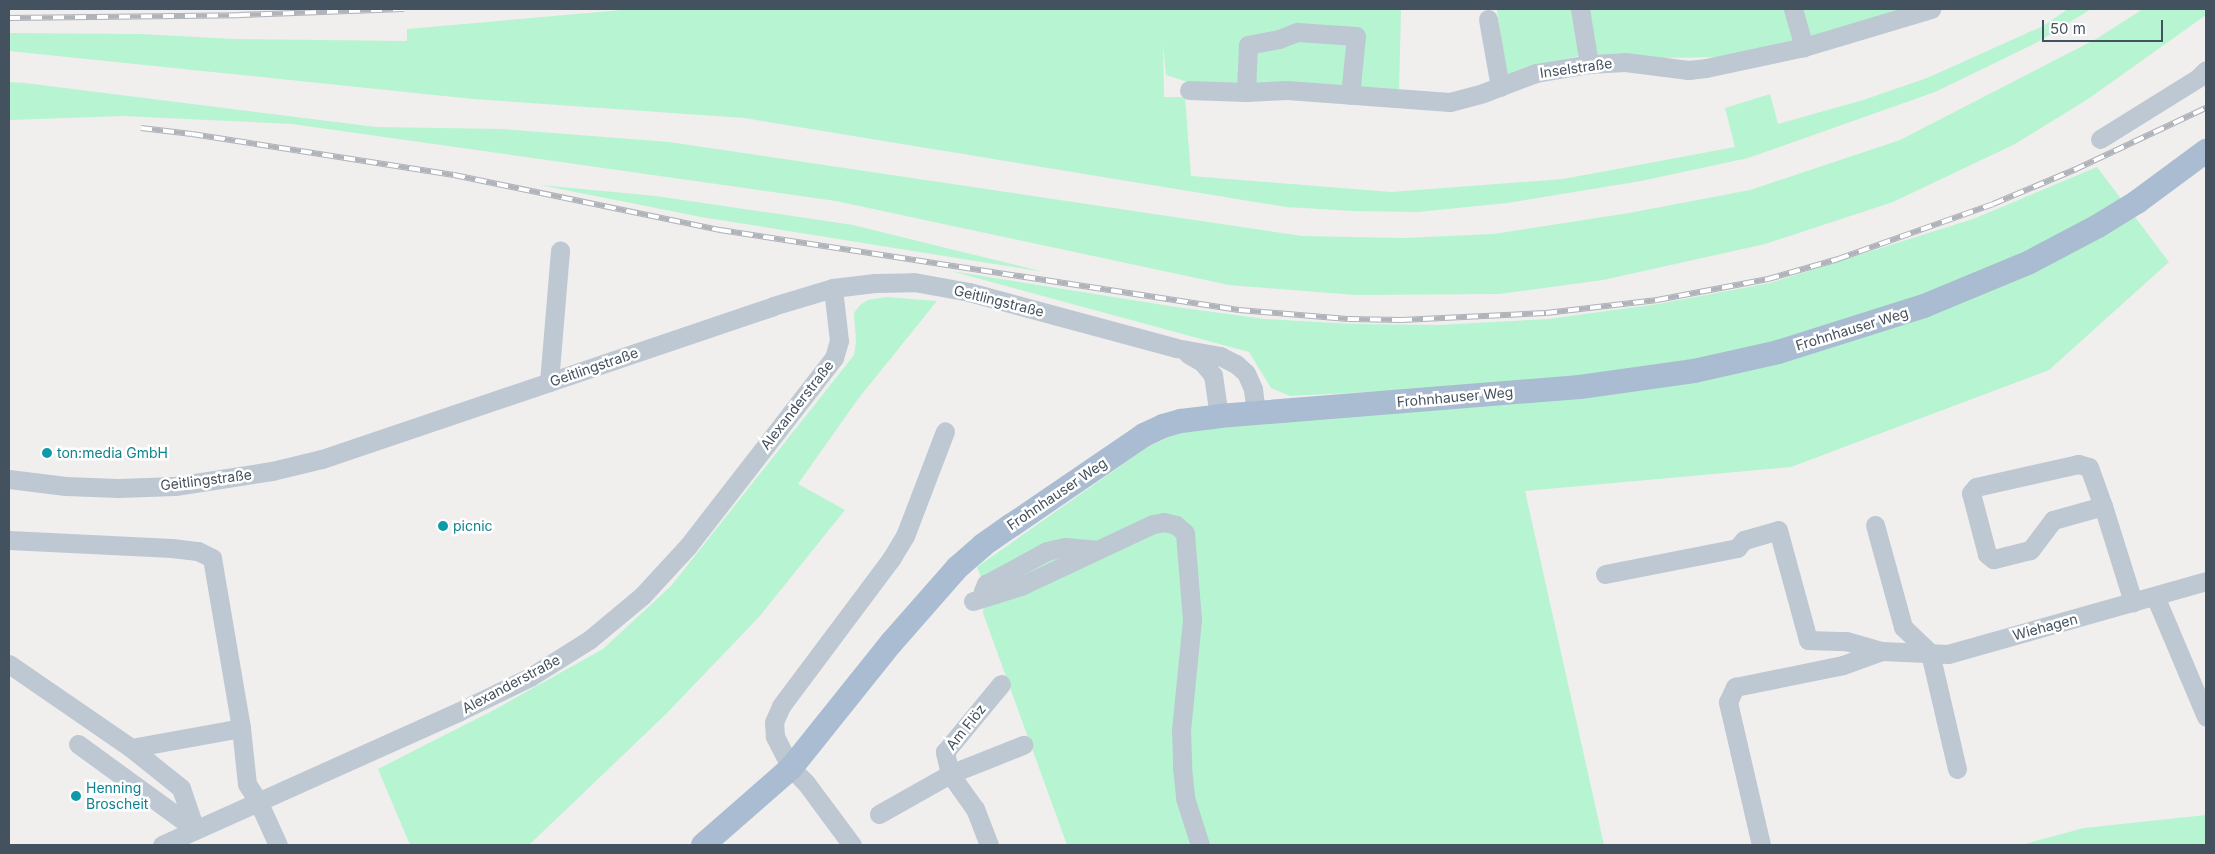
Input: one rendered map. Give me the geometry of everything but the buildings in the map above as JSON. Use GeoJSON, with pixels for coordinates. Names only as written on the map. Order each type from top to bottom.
{"type":"FeatureCollection","features":[{"type":"Feature","properties":{"kind":"main road","name":"Frohnhauser Weg"},"geometry":{"type":"LineString","coordinates":[[702,845],[791,768],[892,642],[958,568],[983,546],[1144,435],[1163,426],[1181,421],[1219,416],[1632,380],[1735,363],[1817,342],[1924,306],[2044,256],[2136,202],[2206,151]]}},
{"type":"Feature","properties":{"kind":"street"},"geometry":{"type":"LineString","coordinates":[[1580,9],[1589,64]]}},
{"type":"Feature","properties":{"kind":"street"},"geometry":{"type":"LineString","coordinates":[[1792,9],[1804,47]]}},
{"type":"Feature","properties":{"kind":"street","name":"Inselstraße"},"geometry":{"type":"LineString","coordinates":[[1189,90],[1246,92],[1287,90],[1450,102],[1500,87],[1536,73],[1589,64],[1624,62],[1688,70],[1706,68],[1804,47],[1931,9]]}},
{"type":"Feature","properties":{"kind":"street"},"geometry":{"type":"LineString","coordinates":[[1488,19],[1500,87]]}},
{"type":"Feature","properties":{"kind":"street"},"geometry":{"type":"LineString","coordinates":[[1246,92],[1248,45],[1280,39],[1297,32],[1356,36],[1350,95]]}},
{"type":"Feature","properties":{"kind":"street"},"geometry":{"type":"LineString","coordinates":[[2100,139],[2198,78],[2206,70]]}},
{"type":"Feature","properties":{"kind":"street"},"geometry":{"type":"LineString","coordinates":[[549,382],[560,250]]}},
{"type":"Feature","properties":{"kind":"street","name":"Geitlingstraße"},"geometry":{"type":"LineString","coordinates":[[9,479],[66,486],[118,488],[175,486],[272,471],[322,459],[773,306],[832,288],[875,283],[914,282],[969,292],[1176,348],[1220,356],[1236,364],[1246,373],[1253,389],[1256,413]]}},
{"type":"Feature","properties":{"kind":"street","name":"Alexanderstraße"},"geometry":{"type":"LineString","coordinates":[[166,844],[195,829],[396,740],[530,677],[589,640],[642,596],[688,546],[834,358],[839,342],[832,288]]}},
{"type":"Feature","properties":{"kind":"street","name":"Geitlingstraße"},"geometry":{"type":"LineString","coordinates":[[1176,348],[1202,362],[1213,375],[1219,416]]}},
{"type":"Feature","properties":{"kind":"street"},"geometry":{"type":"LineString","coordinates":[[852,845],[806,784],[791,768],[775,736],[774,722],[781,706],[891,559],[905,536],[945,431]]}},
{"type":"Feature","properties":{"kind":"street"},"geometry":{"type":"LineString","coordinates":[[2102,506],[2053,520],[2030,550],[1993,559],[1987,554],[1970,493],[1976,487],[2078,464],[2090,467],[2133,602]]}},
{"type":"Feature","properties":{"kind":"street"},"geometry":{"type":"LineString","coordinates":[[978,599],[1021,586],[1153,524],[1164,522],[1176,525],[1185,533],[1192,620],[1180,730],[1185,798],[1200,845]]}},
{"type":"Feature","properties":{"kind":"street"},"geometry":{"type":"LineString","coordinates":[[1875,525],[1903,627],[1930,653],[1957,770]]}},
{"type":"Feature","properties":{"kind":"street"},"geometry":{"type":"LineString","coordinates":[[1605,574],[1737,548],[1744,540],[1778,530],[1808,640],[1846,641],[1882,652]]}},
{"type":"Feature","properties":{"kind":"street"},"geometry":{"type":"LineString","coordinates":[[9,540],[172,548],[198,551],[212,558],[241,728],[247,784],[258,801],[278,845]]}},
{"type":"Feature","properties":{"kind":"street","name":"Wiehagen"},"geometry":{"type":"LineString","coordinates":[[1882,652],[1948,654],[2206,581]]}},
{"type":"Feature","properties":{"kind":"street"},"geometry":{"type":"LineString","coordinates":[[2155,596],[2206,717]]}},
{"type":"Feature","properties":{"kind":"street"},"geometry":{"type":"LineString","coordinates":[[1761,845],[1728,702],[1736,687],[1843,665],[1882,652]]}},
{"type":"Feature","properties":{"kind":"street"},"geometry":{"type":"LineString","coordinates":[[9,664],[131,748],[182,788],[195,829]]}},
{"type":"Feature","properties":{"kind":"street","name":"Am Flöz"},"geometry":{"type":"LineString","coordinates":[[989,845],[975,809],[950,774],[945,752],[1001,684]]}},
{"type":"Feature","properties":{"kind":"street"},"geometry":{"type":"LineString","coordinates":[[131,748],[241,728]]}},
{"type":"Feature","properties":{"kind":"street"},"geometry":{"type":"LineString","coordinates":[[78,744],[195,829]]}},
{"type":"Feature","properties":{"kind":"street","name":"Am Flöz"},"geometry":{"type":"LineString","coordinates":[[879,814],[950,774],[1024,745]]}},
{"type":"Feature","properties":{"kind":"green space"},"geometry":{"type":"Polygon","coordinates":[[[633,9],[1401,9],[1399,93],[1194,84],[1166,75],[1163,45],[1164,97],[1185,97],[1191,176],[1391,192],[1563,179],[1735,147],[1725,108],[1770,94],[1778,124],[1863,100],[1927,78],[2043,26],[2068,9],[2091,9],[2038,42],[1935,92],[1748,158],[1641,181],[1507,203],[1418,212],[1286,207],[744,118],[473,99],[9,51],[9,33],[140,34],[234,39],[407,41],[407,29],[633,9]]]}},
{"type":"Feature","properties":{"kind":"green space"},"geometry":{"type":"Polygon","coordinates":[[[1497,9],[1913,9],[1809,37],[1718,57],[1662,58],[1588,54],[1542,64],[1506,75],[1497,9]]]}},
{"type":"Feature","properties":{"kind":"green space"},"geometry":{"type":"Polygon","coordinates":[[[2143,9],[2206,9],[2206,15],[2088,99],[2015,144],[1893,202],[1765,244],[1603,280],[1499,294],[1356,295],[1229,285],[836,201],[292,124],[123,116],[9,120],[9,82],[25,83],[376,127],[503,129],[669,142],[1302,236],[1404,238],[1493,234],[1629,213],[1750,190],[1900,140],[2096,39],[2143,9]]]}},
{"type":"Feature","properties":{"kind":"green space"},"geometry":{"type":"Polygon","coordinates":[[[2097,167],[2169,262],[2049,370],[1791,467],[1525,491],[1604,845],[1067,845],[983,613],[986,590],[977,567],[1146,448],[1190,427],[1403,390],[1290,396],[1271,388],[1249,352],[951,271],[1176,307],[1265,319],[1353,324],[1439,325],[1548,319],[1658,304],[1770,283],[1973,219],[2097,167]]]}},
{"type":"Feature","properties":{"kind":"green space"},"geometry":{"type":"Polygon","coordinates":[[[540,185],[656,196],[853,225],[1044,272],[701,217],[540,185]]]}},
{"type":"Feature","properties":{"kind":"green space"},"geometry":{"type":"Polygon","coordinates":[[[886,297],[937,301],[858,399],[798,484],[845,510],[759,617],[666,714],[529,845],[410,845],[378,769],[492,711],[603,649],[671,586],[854,355],[856,342],[854,313],[860,305],[868,300],[886,297]]]}},
{"type":"Feature","properties":{"kind":"green space"},"geometry":{"type":"Polygon","coordinates":[[[2206,815],[2206,845],[2021,845],[2084,828],[2206,815]]]}},
{"type":"Feature","properties":{"kind":"railway"},"geometry":{"type":"LineString","coordinates":[[9,18],[239,15],[404,9]]}},
{"type":"Feature","properties":{"kind":"railway"},"geometry":{"type":"LineString","coordinates":[[141,128],[192,134],[454,175],[720,230],[1239,310],[1348,319],[1401,320],[1546,313],[1657,300],[1768,279],[1838,259],[1993,204],[2074,170],[2206,108]]}},
{"type":"Feature","properties":{"kind":"place","name":"ton:media GmbH"},"geometry":{"type":"Point","coordinates":[47,453]}},
{"type":"Feature","properties":{"kind":"place","name":"picnic"},"geometry":{"type":"Point","coordinates":[443,526]}},
{"type":"Feature","properties":{"kind":"place","name":"Henning Broscheit"},"geometry":{"type":"Point","coordinates":[76,796]}}]}
